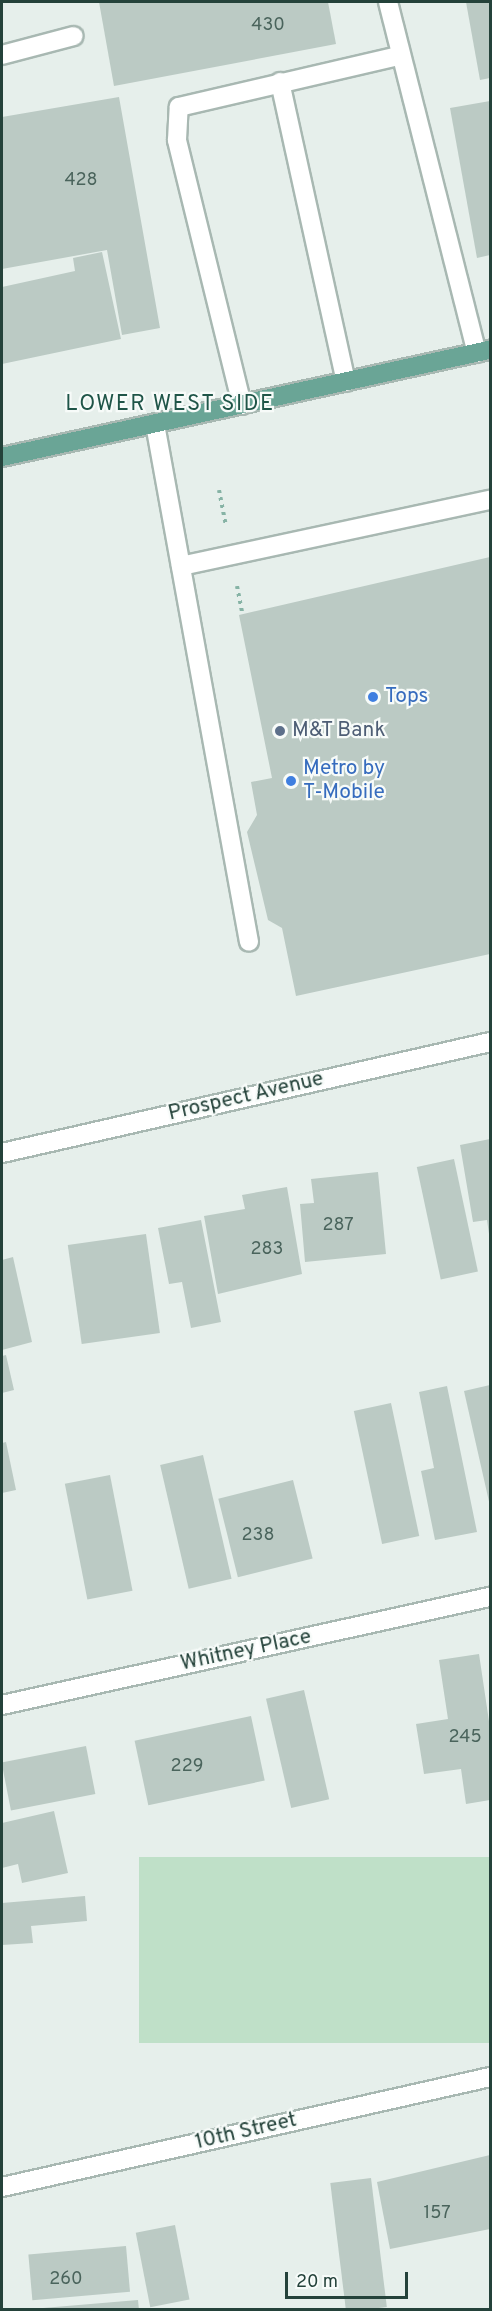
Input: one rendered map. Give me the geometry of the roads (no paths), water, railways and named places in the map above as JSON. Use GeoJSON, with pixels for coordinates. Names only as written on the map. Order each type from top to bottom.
{"type":"FeatureCollection","features":[{"type":"Feature","properties":{"kind":"main road"},"geometry":{"type":"LineString","coordinates":[[2,458],[484,352]]}},
{"type":"Feature","properties":{"kind":"street"},"geometry":{"type":"LineString","coordinates":[[388,2],[398,56],[484,352]]}},
{"type":"Feature","properties":{"kind":"street"},"geometry":{"type":"LineString","coordinates":[[2,55],[74,36]]}},
{"type":"Feature","properties":{"kind":"street"},"geometry":{"type":"LineString","coordinates":[[242,405],[177,140],[179,107],[398,56]]}},
{"type":"Feature","properties":{"kind":"street"},"geometry":{"type":"LineString","coordinates":[[280,82],[346,382]]}},
{"type":"Feature","properties":{"kind":"street"},"geometry":{"type":"LineString","coordinates":[[155,424],[249,942]]}},
{"type":"Feature","properties":{"kind":"street"},"geometry":{"type":"LineString","coordinates":[[181,566],[490,500]]}},
{"type":"Feature","properties":{"kind":"street","name":"Prospect Avenue"},"geometry":{"type":"LineString","coordinates":[[2,1152],[490,1042]]}},
{"type":"Feature","properties":{"kind":"street","name":"Whitney Place"},"geometry":{"type":"LineString","coordinates":[[2,1705],[490,1597]]}},
{"type":"Feature","properties":{"kind":"street","name":"10th Street"},"geometry":{"type":"LineString","coordinates":[[2,2187],[490,2077]]}},
{"type":"Feature","properties":{"kind":"place","name":"Tops"},"geometry":{"type":"Point","coordinates":[373,697]}},
{"type":"Feature","properties":{"kind":"place","name":"M&T Bank"},"geometry":{"type":"Point","coordinates":[280,731]}},
{"type":"Feature","properties":{"kind":"place","name":"Metro by T-Mobile"},"geometry":{"type":"Point","coordinates":[291,781]}},
{"type":"Feature","properties":{"kind":"district","name":"LOWER WEST SIDE"},"geometry":{"type":"Point","coordinates":[170,405]}}]}
